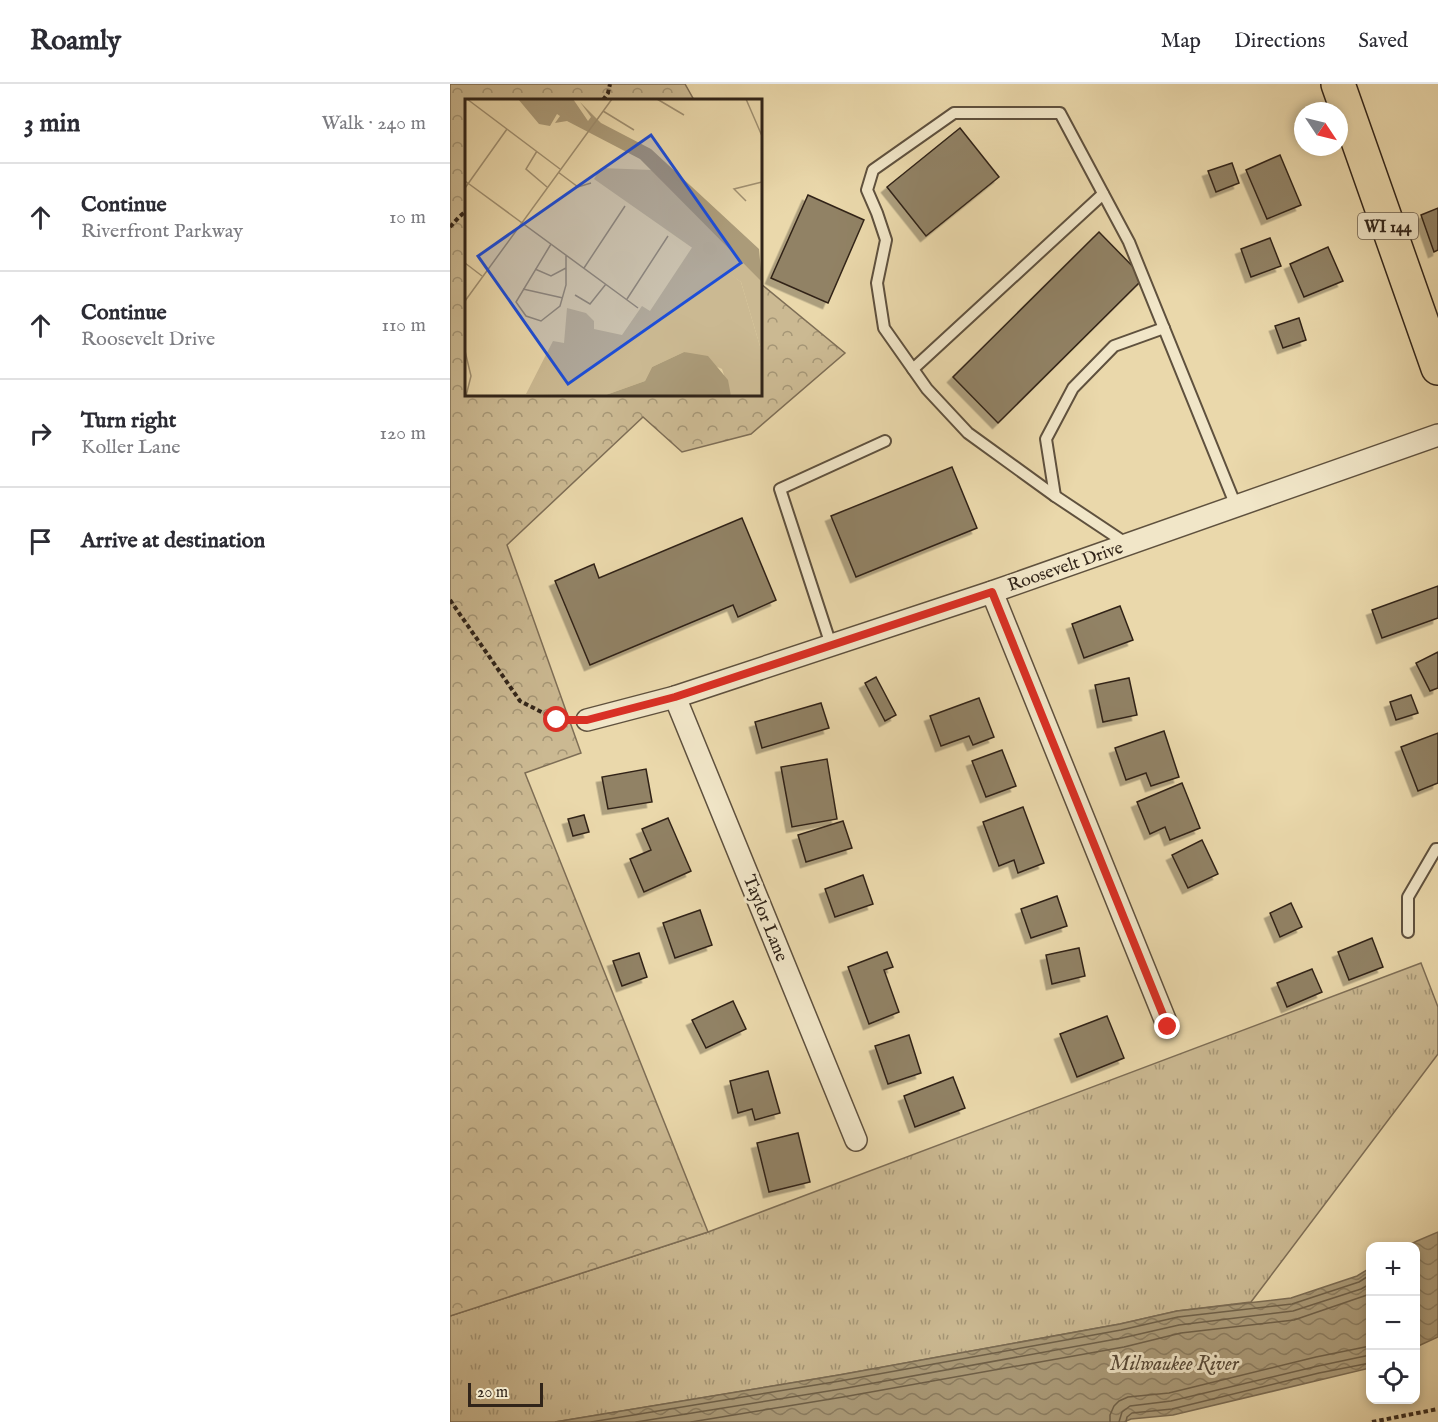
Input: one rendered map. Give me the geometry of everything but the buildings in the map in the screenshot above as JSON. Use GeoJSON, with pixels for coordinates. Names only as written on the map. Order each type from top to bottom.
{"type":"FeatureCollection","features":[{"type":"Feature","properties":{"kind":"main road","name":"WI 144"},"geometry":{"type":"LineString","coordinates":[[1338,84],[1438,368]]}},
{"type":"Feature","properties":{"kind":"street","name":"Roosevelt Drive"},"geometry":{"type":"LineString","coordinates":[[587,720],[675,697],[992,592],[1438,435]]}},
{"type":"Feature","properties":{"kind":"street"},"geometry":{"type":"LineString","coordinates":[[992,592],[1168,1027]]}},
{"type":"Feature","properties":{"kind":"street","name":"Taylor Lane"},"geometry":{"type":"LineString","coordinates":[[675,697],[856,1140]]}},
{"type":"Feature","properties":{"kind":"lane"},"geometry":{"type":"LineString","coordinates":[[1127,544],[968,433],[927,388],[884,328],[877,283],[886,240],[867,189],[873,170],[954,113],[1060,113],[1129,242],[1236,506]]}},
{"type":"Feature","properties":{"kind":"lane"},"geometry":{"type":"LineString","coordinates":[[913,369],[1103,194]]}},
{"type":"Feature","properties":{"kind":"lane"},"geometry":{"type":"LineString","coordinates":[[1056,496],[1046,439],[1073,388],[1114,346],[1164,328]]}},
{"type":"Feature","properties":{"kind":"lane"},"geometry":{"type":"LineString","coordinates":[[831,645],[780,489],[885,441]]}},
{"type":"Feature","properties":{"kind":"lane"},"geometry":{"type":"LineString","coordinates":[[1408,932],[1408,897],[1438,849]]}},
{"type":"Feature","properties":{"kind":"path"},"geometry":{"type":"LineString","coordinates":[[604,99],[610,84]]}},
{"type":"Feature","properties":{"kind":"path"},"geometry":{"type":"LineString","coordinates":[[450,227],[465,212]]}},
{"type":"Feature","properties":{"kind":"path"},"geometry":{"type":"LineString","coordinates":[[450,600],[520,701],[557,720],[587,720]]}},
{"type":"Feature","properties":{"kind":"path"},"geometry":{"type":"LineString","coordinates":[[1372,1422],[1438,1409]]}},
{"type":"Feature","properties":{"kind":"green space"},"geometry":{"type":"Polygon","coordinates":[[[450,84],[685,84],[693,99],[465,99],[465,396],[762,396],[762,285],[845,353],[751,434],[682,452],[643,417],[507,545],[581,753],[525,773],[708,1232],[450,1316],[450,84]]]}},
{"type":"Feature","properties":{"kind":"green space"},"geometry":{"type":"Polygon","coordinates":[[[1421,963],[1438,1007],[1438,1054],[1251,1302],[1177,1311],[1120,1324],[839,1375],[555,1422],[450,1422],[450,1316],[708,1232],[1421,963]]]}},
{"type":"Feature","properties":{"kind":"water"},"geometry":{"type":"Polygon","coordinates":[[[1438,1232],[1438,1337],[1420,1345],[1420,1242],[1416,1242],[1438,1232]]]}},
{"type":"Feature","properties":{"kind":"water","name":"Milwaukee River"},"geometry":{"type":"Polygon","coordinates":[[[1366,1270],[1366,1369],[1173,1415],[1131,1419],[1124,1422],[555,1422],[839,1375],[1120,1324],[1177,1311],[1291,1298],[1357,1276],[1366,1270]]]}},
{"type":"Feature","properties":{"kind":"route"},"geometry":{"type":"LineString","coordinates":[[557,720],[587,720],[675,697],[992,592],[1168,1027]]}}]}
